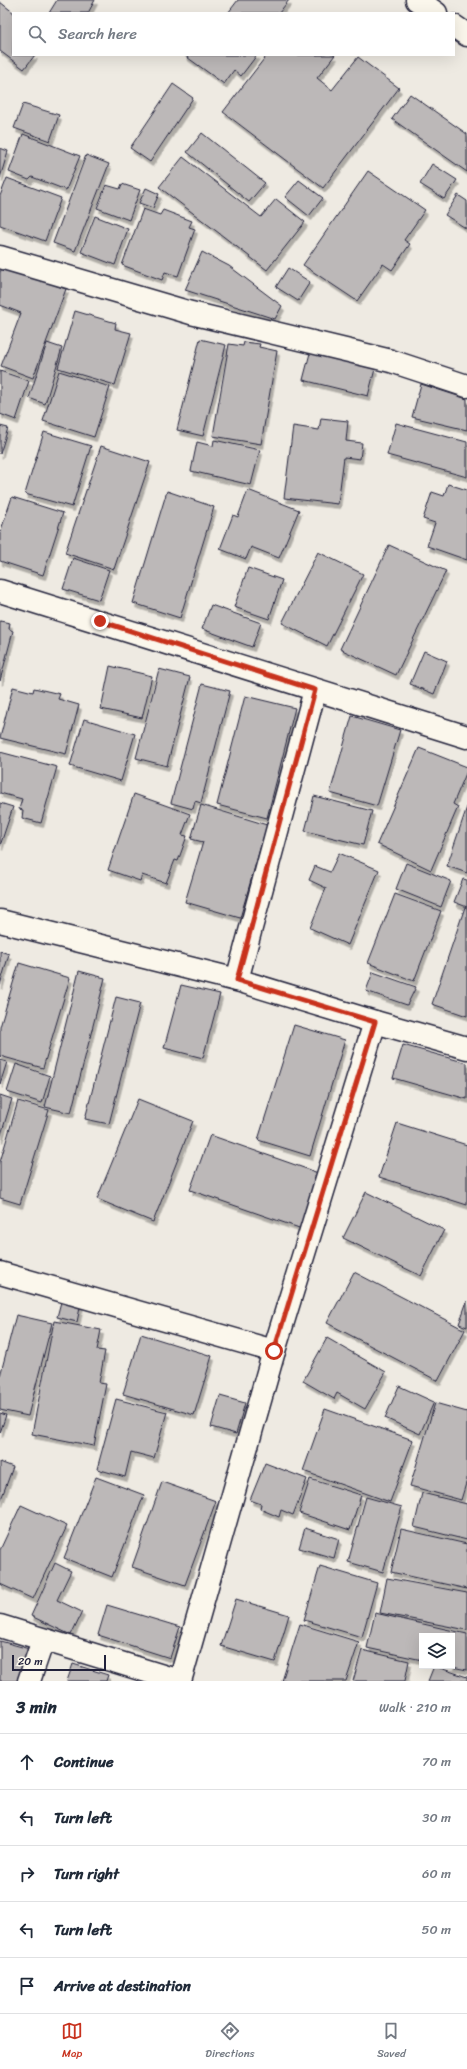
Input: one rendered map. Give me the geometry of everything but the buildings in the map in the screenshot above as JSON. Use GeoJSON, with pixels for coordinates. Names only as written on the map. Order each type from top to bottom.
{"type":"FeatureCollection","features":[{"type":"Feature","properties":{"kind":"street"},"geometry":{"type":"LineString","coordinates":[[417,0],[435,12]]}},
{"type":"Feature","properties":{"kind":"street"},"geometry":{"type":"LineString","coordinates":[[455,27],[467,35]]}},
{"type":"Feature","properties":{"kind":"street"},"geometry":{"type":"LineString","coordinates":[[0,257],[191,313],[391,361],[467,386]]}},
{"type":"Feature","properties":{"kind":"street"},"geometry":{"type":"LineString","coordinates":[[0,591],[467,736]]}},
{"type":"Feature","properties":{"kind":"street"},"geometry":{"type":"LineString","coordinates":[[237,980],[315,690]]}},
{"type":"Feature","properties":{"kind":"street"},"geometry":{"type":"LineString","coordinates":[[0,921],[237,980],[467,1048]]}},
{"type":"Feature","properties":{"kind":"street"},"geometry":{"type":"LineString","coordinates":[[0,1626],[180,1681],[274,1351],[375,1022]]}},
{"type":"Feature","properties":{"kind":"street"},"geometry":{"type":"LineString","coordinates":[[0,1273],[274,1351]]}},
{"type":"Feature","properties":{"kind":"street"},"geometry":{"type":"LineString","coordinates":[[29,1681],[43,1640]]}},
{"type":"Feature","properties":{"kind":"route"},"geometry":{"type":"LineString","coordinates":[[100,621],[315,690],[237,980],[375,1022],[274,1351]]}}]}
